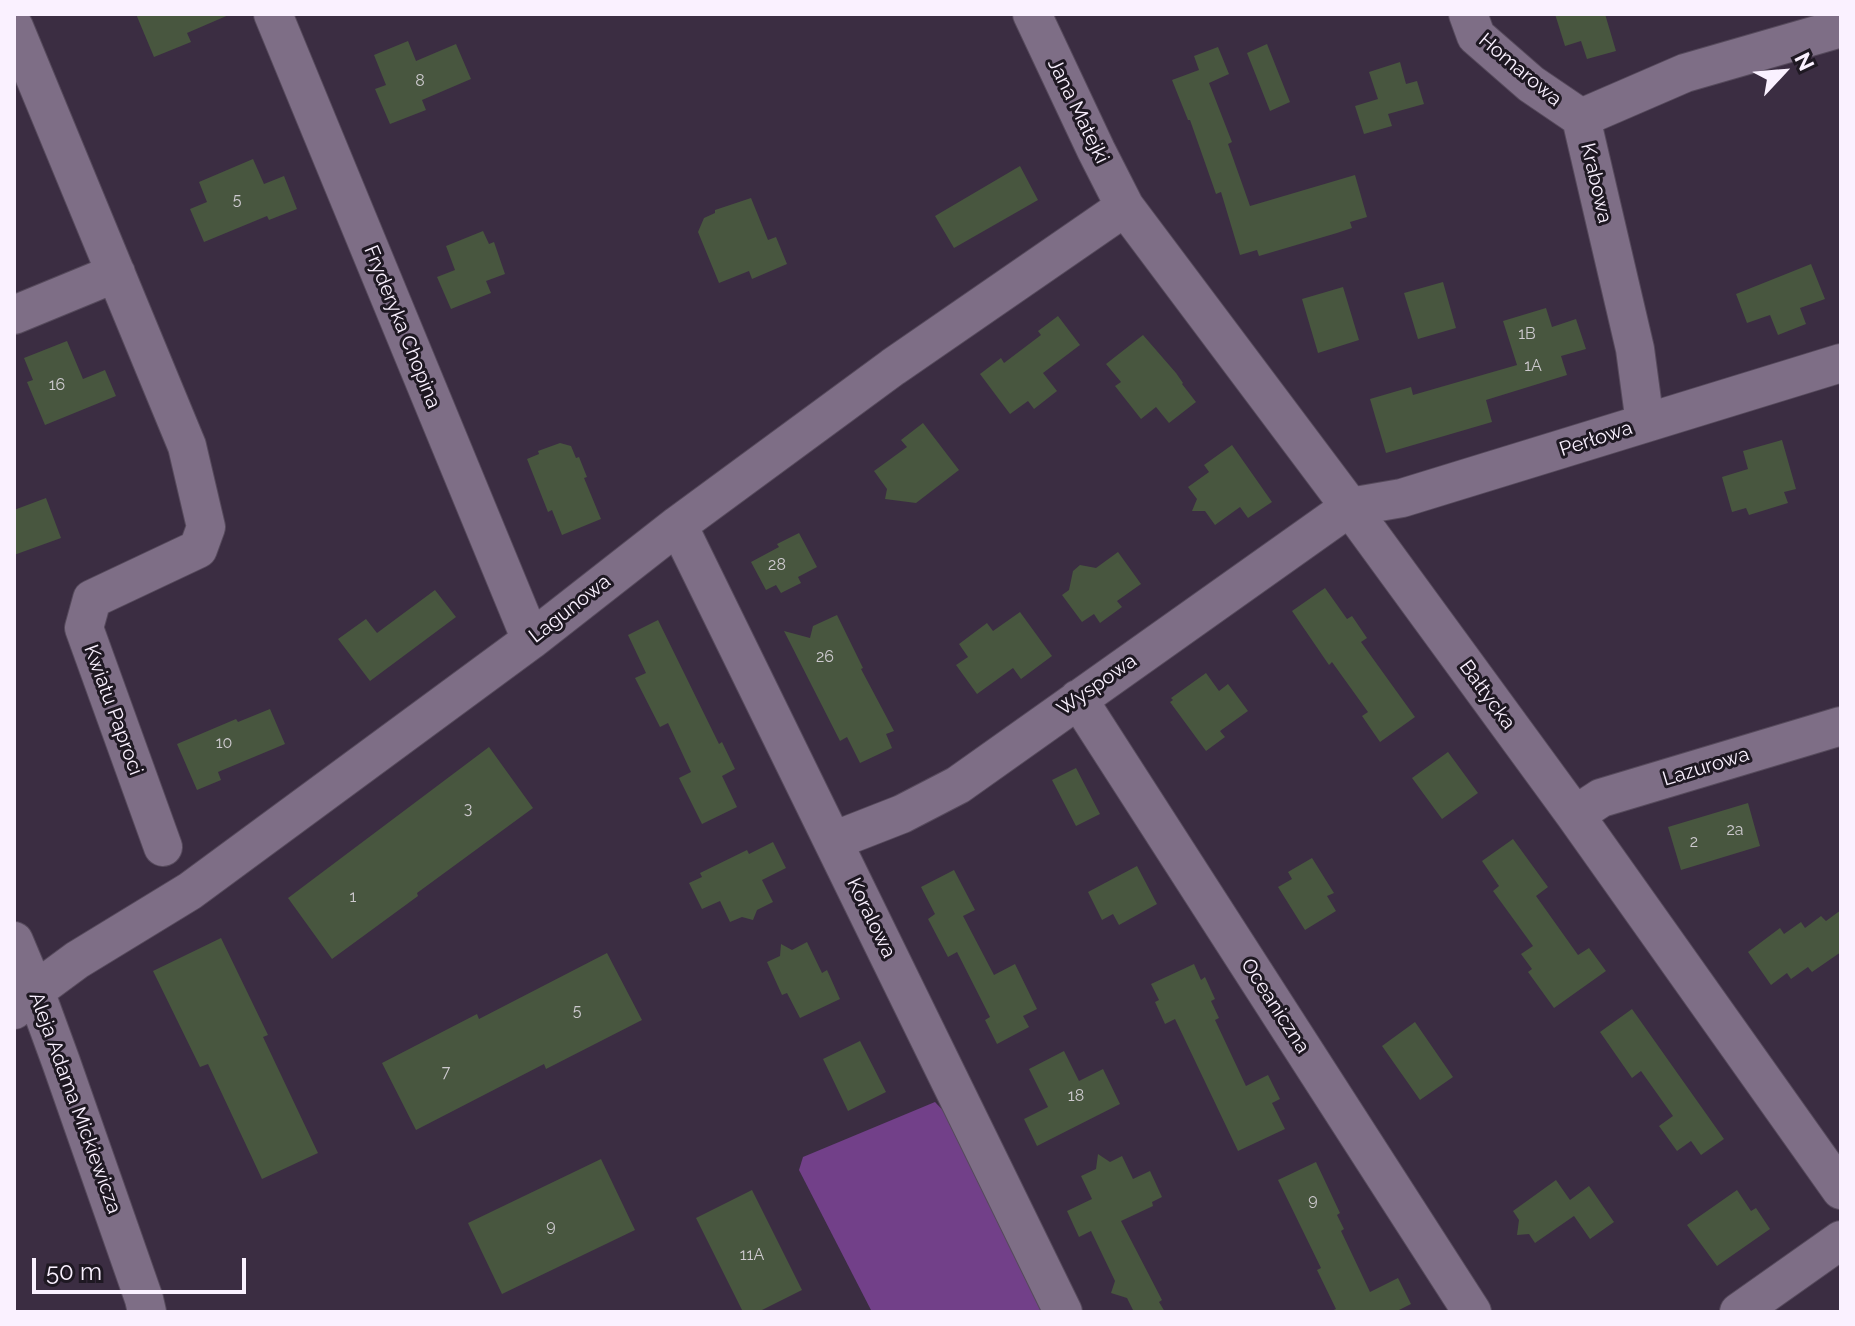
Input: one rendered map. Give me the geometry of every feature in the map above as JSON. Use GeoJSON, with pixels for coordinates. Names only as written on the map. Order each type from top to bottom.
{"type":"FeatureCollection","features":[{"type":"Feature","properties":{"kind":"street","name":"Fryderyka Chopina"},"geometry":{"type":"LineString","coordinates":[[273,14],[531,640]]}},
{"type":"Feature","properties":{"kind":"street","name":"Jana Matejki"},"geometry":{"type":"LineString","coordinates":[[1032,14],[1125,207]]}},
{"type":"Feature","properties":{"kind":"street","name":"Homarowa"},"geometry":{"type":"LineString","coordinates":[[1468,14],[1476,36],[1531,84],[1581,118]]}},
{"type":"Feature","properties":{"kind":"street","name":"Kwiatu Paproci"},"geometry":{"type":"LineString","coordinates":[[14,27],[187,446],[206,527],[198,549],[92,599],[84,628],[163,847]]}},
{"type":"Feature","properties":{"kind":"street","name":"Krabowa"},"geometry":{"type":"LineString","coordinates":[[1645,423],[1635,349],[1581,118],[1685,73],[1841,28]]}},
{"type":"Feature","properties":{"kind":"street","name":"Lagunowa"},"geometry":{"type":"LineString","coordinates":[[24,1000],[77,960],[190,891],[531,640],[678,525],[893,367],[1125,207]]}},
{"type":"Feature","properties":{"kind":"street","name":"Bałtycka"},"geometry":{"type":"LineString","coordinates":[[1125,207],[1575,815],[1841,1190]]}},
{"type":"Feature","properties":{"kind":"street"},"geometry":{"type":"LineString","coordinates":[[14,315],[116,273]]}},
{"type":"Feature","properties":{"kind":"street","name":"Perłowa"},"geometry":{"type":"LineString","coordinates":[[1350,507],[1402,498],[1841,363]]}},
{"type":"Feature","properties":{"kind":"street","name":"Wyspowa"},"geometry":{"type":"LineString","coordinates":[[833,841],[902,814],[958,785],[1350,507]]}},
{"type":"Feature","properties":{"kind":"street","name":"Koralowa"},"geometry":{"type":"LineString","coordinates":[[678,525],[1063,1312]]}},
{"type":"Feature","properties":{"kind":"street","name":"Oceaniczna"},"geometry":{"type":"LineString","coordinates":[[1078,699],[1472,1312]]}},
{"type":"Feature","properties":{"kind":"street","name":"Lazurowa"},"geometry":{"type":"LineString","coordinates":[[1575,815],[1601,798],[1841,726]]}},
{"type":"Feature","properties":{"kind":"street","name":"Aleja Adama Mickiewicza"},"geometry":{"type":"LineString","coordinates":[[14,941],[24,1000],[147,1312]]}},
{"type":"Feature","properties":{"kind":"street"},"geometry":{"type":"LineString","coordinates":[[1739,1312],[1841,1240]]}},
{"type":"Feature","properties":{"kind":"shaded area"},"geometry":{"type":"Polygon","coordinates":[[[935,1102],[953,1121],[1042,1312],[872,1312],[799,1170],[803,1157],[935,1102]]]}},
{"type":"Feature","properties":{"kind":"building"},"geometry":{"type":"Polygon","coordinates":[[[136,14],[231,14],[187,33],[191,42],[154,57],[136,14]]]}},
{"type":"Feature","properties":{"kind":"building"},"geometry":{"type":"Polygon","coordinates":[[[1555,14],[1605,14],[1616,51],[1587,59],[1581,41],[1565,46],[1555,14]]]}},
{"type":"Feature","properties":{"kind":"building"},"geometry":{"type":"Polygon","coordinates":[[[408,41],[416,61],[456,44],[471,79],[422,100],[426,110],[390,124],[375,89],[386,85],[374,55],[408,41]]]}},
{"type":"Feature","properties":{"kind":"building"},"geometry":{"type":"Polygon","coordinates":[[[1267,44],[1290,102],[1270,111],[1247,53],[1267,44]]]}},
{"type":"Feature","properties":{"kind":"building"},"geometry":{"type":"Polygon","coordinates":[[[1218,47],[1229,74],[1209,83],[1232,142],[1228,144],[1250,206],[1355,175],[1367,217],[1350,222],[1352,228],[1337,233],[1259,256],[1257,250],[1240,255],[1221,192],[1216,194],[1172,80],[1199,70],[1194,56],[1218,47]]]}},
{"type":"Feature","properties":{"kind":"building"},"geometry":{"type":"Polygon","coordinates":[[[1400,62],[1406,84],[1417,81],[1424,104],[1388,114],[1392,126],[1364,134],[1355,106],[1378,99],[1369,72],[1400,62]]]}},
{"type":"Feature","properties":{"kind":"building"},"geometry":{"type":"Polygon","coordinates":[[[253,159],[264,184],[284,176],[297,209],[269,220],[267,216],[204,242],[190,209],[207,202],[199,182],[253,159]]]}},
{"type":"Feature","properties":{"kind":"building"},"geometry":{"type":"Polygon","coordinates":[[[1020,166],[1038,200],[954,248],[935,216],[1020,166]]]}},
{"type":"Feature","properties":{"kind":"building"},"geometry":{"type":"Polygon","coordinates":[[[751,198],[768,240],[776,237],[787,264],[752,279],[749,271],[719,283],[698,232],[704,218],[715,213],[715,210],[751,198]]]}},
{"type":"Feature","properties":{"kind":"building"},"geometry":{"type":"Polygon","coordinates":[[[483,231],[489,244],[494,242],[505,274],[486,281],[491,293],[451,309],[437,277],[455,270],[446,246],[483,231]]]}},
{"type":"Feature","properties":{"kind":"building"},"geometry":{"type":"Polygon","coordinates":[[[1811,264],[1825,299],[1800,308],[1806,324],[1778,335],[1770,315],[1747,323],[1736,294],[1811,264]]]}},
{"type":"Feature","properties":{"kind":"building"},"geometry":{"type":"Polygon","coordinates":[[[1443,282],[1456,328],[1418,339],[1404,293],[1443,282]]]}},
{"type":"Feature","properties":{"kind":"building"},"geometry":{"type":"Polygon","coordinates":[[[1343,287],[1359,340],[1318,353],[1302,299],[1343,287]]]}},
{"type":"Feature","properties":{"kind":"building"},"geometry":{"type":"Polygon","coordinates":[[[1546,308],[1552,327],[1576,319],[1586,349],[1561,356],[1567,375],[1486,400],[1492,422],[1386,453],[1370,399],[1411,387],[1413,395],[1517,365],[1503,321],[1546,308]]]}},
{"type":"Feature","properties":{"kind":"building"},"geometry":{"type":"Polygon","coordinates":[[[1058,316],[1080,345],[1043,373],[1057,391],[1034,409],[1028,401],[1010,414],[980,374],[1001,358],[1004,363],[1041,335],[1038,331],[1058,316]]]}},
{"type":"Feature","properties":{"kind":"building"},"geometry":{"type":"Polygon","coordinates":[[[1143,335],[1196,402],[1169,423],[1156,407],[1141,419],[1115,386],[1121,382],[1106,364],[1143,335]]]}},
{"type":"Feature","properties":{"kind":"building"},"geometry":{"type":"Polygon","coordinates":[[[67,341],[83,379],[105,370],[116,396],[45,425],[27,382],[33,380],[24,358],[67,341]]]}},
{"type":"Feature","properties":{"kind":"building"},"geometry":{"type":"Polygon","coordinates":[[[923,423],[959,470],[916,503],[885,499],[887,489],[874,471],[907,447],[901,440],[923,423]]]}},
{"type":"Feature","properties":{"kind":"building"},"geometry":{"type":"Polygon","coordinates":[[[1782,440],[1796,489],[1784,492],[1788,503],[1749,515],[1746,508],[1732,512],[1722,477],[1748,469],[1743,451],[1782,440]]]}},
{"type":"Feature","properties":{"kind":"building"},"geometry":{"type":"Polygon","coordinates":[[[560,443],[571,446],[576,458],[579,457],[601,519],[562,535],[552,510],[548,512],[527,459],[560,443]]]}},
{"type":"Feature","properties":{"kind":"building"},"geometry":{"type":"Polygon","coordinates":[[[1232,445],[1272,502],[1248,518],[1240,507],[1215,525],[1205,511],[1192,511],[1197,499],[1188,487],[1209,472],[1204,465],[1232,445]]]}},
{"type":"Feature","properties":{"kind":"building"},"geometry":{"type":"Polygon","coordinates":[[[46,498],[61,538],[14,555],[14,510],[46,498]]]}},
{"type":"Feature","properties":{"kind":"building"},"geometry":{"type":"Polygon","coordinates":[[[799,533],[817,567],[798,577],[801,583],[781,593],[776,585],[766,590],[751,562],[799,533]]]}},
{"type":"Feature","properties":{"kind":"building"},"geometry":{"type":"Polygon","coordinates":[[[1118,552],[1141,584],[1117,601],[1122,607],[1100,623],[1094,614],[1082,622],[1062,595],[1069,590],[1073,571],[1080,565],[1096,568],[1118,552]]]}},
{"type":"Feature","properties":{"kind":"building"},"geometry":{"type":"Polygon","coordinates":[[[1325,588],[1347,619],[1352,616],[1367,638],[1361,642],[1415,717],[1380,742],[1362,716],[1368,712],[1332,662],[1329,665],[1292,611],[1325,588]]]}},
{"type":"Feature","properties":{"kind":"building"},"geometry":{"type":"Polygon","coordinates":[[[435,590],[456,617],[370,681],[338,639],[366,619],[377,633],[435,590]]]}},
{"type":"Feature","properties":{"kind":"building"},"geometry":{"type":"Polygon","coordinates":[[[1020,612],[1052,656],[1021,679],[1013,668],[977,694],[956,665],[968,657],[959,644],[987,623],[993,631],[1020,612]]]}},
{"type":"Feature","properties":{"kind":"building"},"geometry":{"type":"Polygon","coordinates":[[[837,615],[894,731],[886,734],[892,748],[860,763],[847,737],[840,741],[784,631],[810,638],[813,626],[837,615]]]}},
{"type":"Feature","properties":{"kind":"building"},"geometry":{"type":"Polygon","coordinates":[[[658,620],[719,744],[722,742],[735,769],[722,776],[737,807],[702,824],[679,778],[691,772],[668,723],[660,727],[635,678],[646,673],[628,635],[658,620]]]}},
{"type":"Feature","properties":{"kind":"building"},"geometry":{"type":"Polygon","coordinates":[[[1206,673],[1219,691],[1228,684],[1248,711],[1220,731],[1225,737],[1206,751],[1170,702],[1173,700],[1171,698],[1206,673]]]}},
{"type":"Feature","properties":{"kind":"building"},"geometry":{"type":"Polygon","coordinates":[[[270,709],[285,744],[218,772],[221,780],[197,790],[177,744],[236,719],[238,722],[270,709]]]}},
{"type":"Feature","properties":{"kind":"building"},"geometry":{"type":"Polygon","coordinates":[[[489,747],[533,808],[332,959],[288,898],[489,747]]]}},
{"type":"Feature","properties":{"kind":"building"},"geometry":{"type":"Polygon","coordinates":[[[1448,752],[1478,793],[1442,819],[1412,778],[1448,752]]]}},
{"type":"Feature","properties":{"kind":"building"},"geometry":{"type":"Polygon","coordinates":[[[1076,768],[1100,814],[1076,826],[1052,780],[1076,768]]]}},
{"type":"Feature","properties":{"kind":"building"},"geometry":{"type":"Polygon","coordinates":[[[1748,803],[1760,846],[1681,870],[1668,827],[1748,803]]]}},
{"type":"Feature","properties":{"kind":"building"},"geometry":{"type":"Polygon","coordinates":[[[1513,839],[1548,887],[1536,896],[1578,955],[1589,948],[1606,971],[1554,1008],[1528,972],[1532,969],[1521,954],[1533,946],[1493,891],[1499,886],[1482,861],[1513,839]]]}},
{"type":"Feature","properties":{"kind":"building"},"geometry":{"type":"Polygon","coordinates":[[[773,842],[786,868],[762,880],[773,902],[757,910],[753,920],[742,917],[730,922],[720,901],[702,909],[689,883],[702,877],[700,873],[747,850],[749,854],[773,842]]]}},
{"type":"Feature","properties":{"kind":"building"},"geometry":{"type":"Polygon","coordinates":[[[1312,858],[1334,893],[1327,896],[1336,911],[1305,930],[1278,887],[1292,879],[1288,872],[1312,858]]]}},
{"type":"Feature","properties":{"kind":"building"},"geometry":{"type":"Polygon","coordinates":[[[1137,866],[1157,904],[1119,925],[1113,914],[1102,920],[1088,892],[1137,866]]]}},
{"type":"Feature","properties":{"kind":"building"},"geometry":{"type":"Polygon","coordinates":[[[954,870],[975,910],[963,916],[994,975],[1015,964],[1037,1009],[1023,1016],[1029,1027],[997,1044],[985,1020],[990,1017],[957,952],[948,957],[928,919],[935,914],[921,887],[954,870]]]}},
{"type":"Feature","properties":{"kind":"building"},"geometry":{"type":"Polygon","coordinates":[[[1841,910],[1841,952],[1812,972],[1808,967],[1791,979],[1787,973],[1771,985],[1748,952],[1780,928],[1784,934],[1801,922],[1805,928],[1821,916],[1826,921],[1841,910]]]}},
{"type":"Feature","properties":{"kind":"building"},"geometry":{"type":"Polygon","coordinates":[[[221,938],[268,1035],[263,1037],[318,1153],[262,1179],[208,1064],[200,1067],[153,971],[221,938]]]}},
{"type":"Feature","properties":{"kind":"building"},"geometry":{"type":"Polygon","coordinates":[[[807,942],[822,973],[827,970],[840,999],[800,1018],[787,993],[782,995],[767,962],[780,956],[781,944],[792,950],[807,942]]]}},
{"type":"Feature","properties":{"kind":"building"},"geometry":{"type":"Polygon","coordinates":[[[607,953],[642,1020],[546,1069],[544,1064],[416,1130],[382,1063],[477,1014],[479,1019],[607,953]]]}},
{"type":"Feature","properties":{"kind":"building"},"geometry":{"type":"Polygon","coordinates":[[[1194,964],[1201,980],[1205,977],[1215,999],[1211,1001],[1219,1018],[1215,1020],[1246,1086],[1268,1075],[1280,1099],[1272,1103],[1285,1129],[1238,1151],[1175,1019],[1165,1024],[1155,1002],[1159,1000],[1151,984],[1194,964]]]}},
{"type":"Feature","properties":{"kind":"building"},"geometry":{"type":"Polygon","coordinates":[[[1632,1009],[1724,1139],[1701,1155],[1691,1141],[1677,1151],[1659,1126],[1673,1116],[1641,1071],[1632,1078],[1600,1032],[1632,1009]]]}},
{"type":"Feature","properties":{"kind":"building"},"geometry":{"type":"Polygon","coordinates":[[[1415,1022],[1453,1077],[1420,1100],[1382,1046],[1415,1022]]]}},
{"type":"Feature","properties":{"kind":"building"},"geometry":{"type":"Polygon","coordinates":[[[860,1041],[886,1092],[848,1111],[823,1059],[860,1041]]]}},
{"type":"Feature","properties":{"kind":"building"},"geometry":{"type":"Polygon","coordinates":[[[1064,1051],[1079,1081],[1103,1069],[1120,1104],[1037,1146],[1024,1119],[1048,1107],[1029,1069],[1064,1051]]]}},
{"type":"Feature","properties":{"kind":"building"},"geometry":{"type":"Polygon","coordinates":[[[1098,1154],[1110,1162],[1122,1156],[1133,1179],[1150,1171],[1162,1197],[1152,1202],[1153,1206],[1121,1221],[1162,1300],[1159,1302],[1165,1312],[1134,1312],[1127,1298],[1111,1293],[1115,1281],[1091,1231],[1079,1237],[1067,1211],[1092,1199],[1081,1176],[1096,1169],[1098,1154]]]}},
{"type":"Feature","properties":{"kind":"building"},"geometry":{"type":"Polygon","coordinates":[[[601,1159],[635,1230],[502,1294],[468,1223],[601,1159]]]}},
{"type":"Feature","properties":{"kind":"building"},"geometry":{"type":"Polygon","coordinates":[[[1316,1162],[1340,1213],[1337,1215],[1344,1229],[1341,1231],[1370,1292],[1398,1278],[1411,1304],[1395,1312],[1329,1312],[1336,1309],[1317,1270],[1321,1268],[1278,1180],[1316,1162]]]}},
{"type":"Feature","properties":{"kind":"building"},"geometry":{"type":"Polygon","coordinates":[[[1556,1180],[1570,1200],[1589,1186],[1614,1222],[1590,1239],[1574,1216],[1535,1243],[1529,1234],[1517,1235],[1519,1220],[1513,1211],[1556,1180]]]}},
{"type":"Feature","properties":{"kind":"building"},"geometry":{"type":"Polygon","coordinates":[[[752,1190],[802,1290],[758,1312],[743,1312],[696,1218],[752,1190]]]}},
{"type":"Feature","properties":{"kind":"building"},"geometry":{"type":"Polygon","coordinates":[[[1737,1190],[1751,1211],[1756,1208],[1770,1229],[1717,1266],[1687,1225],[1737,1190]]]}}]}
